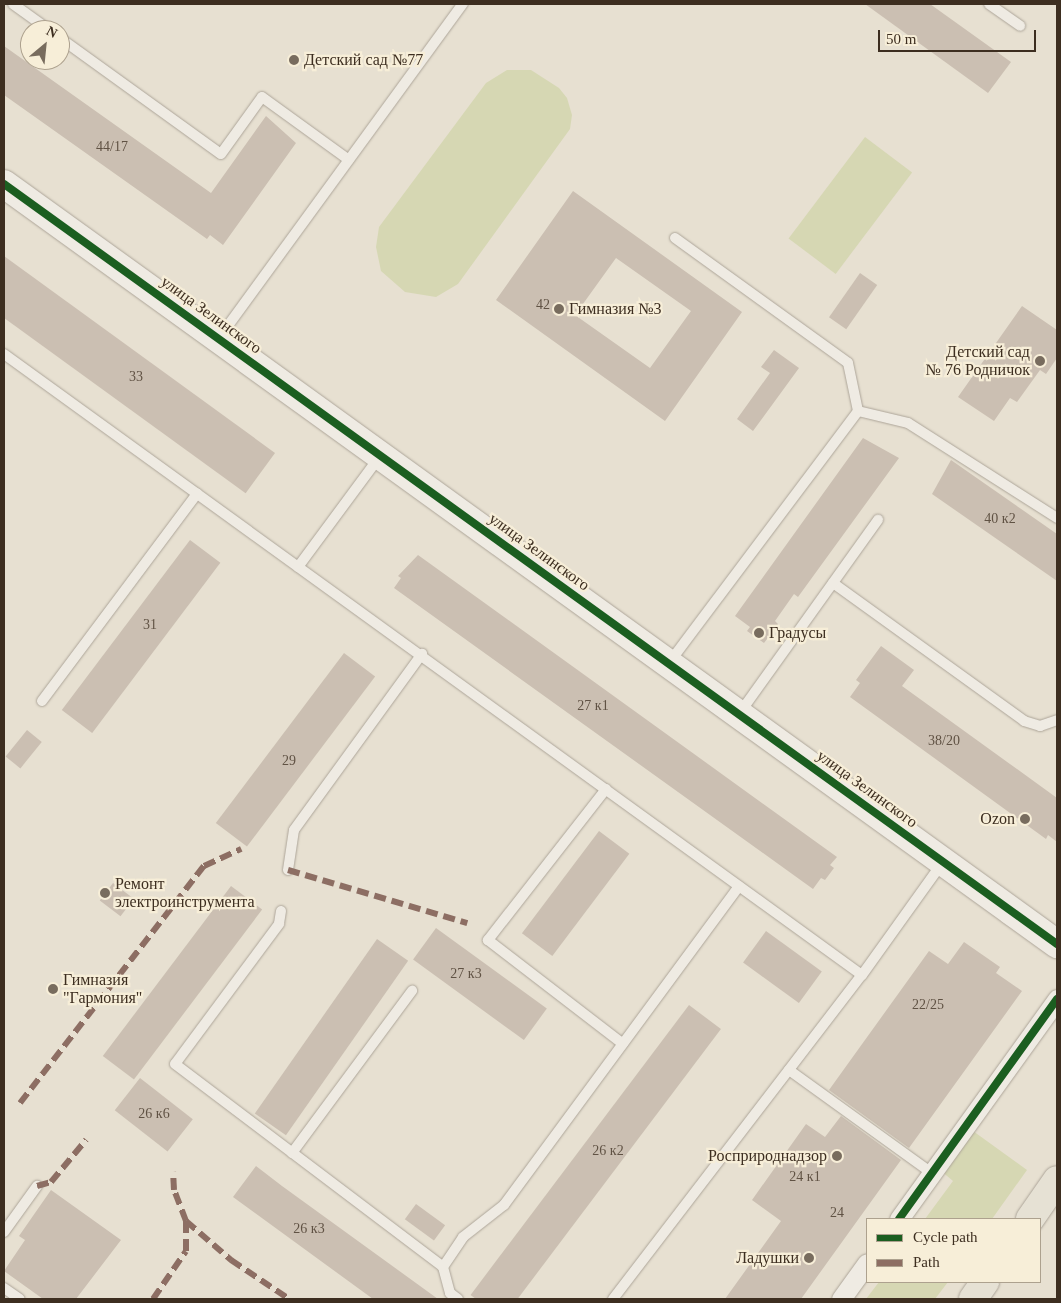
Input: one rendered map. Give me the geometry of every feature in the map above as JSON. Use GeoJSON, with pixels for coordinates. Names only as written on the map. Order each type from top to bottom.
{"type":"FeatureCollection","features":[{"type":"Feature","properties":{"kind":"main road"},"geometry":{"type":"LineString","coordinates":[[1031,1218],[1057,1180]]}},
{"type":"Feature","properties":{"kind":"main road"},"geometry":{"type":"LineString","coordinates":[[973,1299],[984,1283]]}},
{"type":"Feature","properties":{"kind":"street","name":"улица Зелинского"},"geometry":{"type":"LineString","coordinates":[[4,184],[1057,944]]}},
{"type":"Feature","properties":{"kind":"street"},"geometry":{"type":"LineString","coordinates":[[900,1218],[1057,999]]}},
{"type":"Feature","properties":{"kind":"street"},"geometry":{"type":"LineString","coordinates":[[841,1299],[866,1264]]}},
{"type":"Feature","properties":{"kind":"lane"},"geometry":{"type":"LineString","coordinates":[[13,4],[35,20]]}},
{"type":"Feature","properties":{"kind":"lane"},"geometry":{"type":"LineString","coordinates":[[219,338],[463,4]]}},
{"type":"Feature","properties":{"kind":"lane"},"geometry":{"type":"LineString","coordinates":[[988,4],[1020,26]]}},
{"type":"Feature","properties":{"kind":"lane"},"geometry":{"type":"LineString","coordinates":[[70,45],[221,154],[262,96],[349,160]]}},
{"type":"Feature","properties":{"kind":"lane"},"geometry":{"type":"LineString","coordinates":[[669,663],[858,411],[848,362],[675,238]]}},
{"type":"Feature","properties":{"kind":"lane"},"geometry":{"type":"LineString","coordinates":[[4,354],[422,654],[862,975]]}},
{"type":"Feature","properties":{"kind":"lane"},"geometry":{"type":"LineString","coordinates":[[858,411],[908,423],[1057,518]]}},
{"type":"Feature","properties":{"kind":"lane"},"geometry":{"type":"LineString","coordinates":[[298,566],[381,455]]}},
{"type":"Feature","properties":{"kind":"lane"},"geometry":{"type":"LineString","coordinates":[[42,701],[197,494]]}},
{"type":"Feature","properties":{"kind":"lane"},"geometry":{"type":"LineString","coordinates":[[739,714],[878,520]]}},
{"type":"Feature","properties":{"kind":"lane"},"geometry":{"type":"LineString","coordinates":[[833,583],[1024,721],[1040,726],[1057,720]]}},
{"type":"Feature","properties":{"kind":"lane"},"geometry":{"type":"LineString","coordinates":[[288,870],[294,830],[422,654]]}},
{"type":"Feature","properties":{"kind":"lane"},"geometry":{"type":"LineString","coordinates":[[606,788],[488,940],[623,1044]]}},
{"type":"Feature","properties":{"kind":"lane"},"geometry":{"type":"LineString","coordinates":[[613,1299],[862,975],[944,861]]}},
{"type":"Feature","properties":{"kind":"lane"},"geometry":{"type":"LineString","coordinates":[[443,1267],[463,1237],[504,1205],[739,886]]}},
{"type":"Feature","properties":{"kind":"lane"},"geometry":{"type":"LineString","coordinates":[[281,911],[279,924],[175,1064],[443,1267],[450,1293],[458,1299]]}},
{"type":"Feature","properties":{"kind":"lane"},"geometry":{"type":"LineString","coordinates":[[292,1153],[412,991]]}},
{"type":"Feature","properties":{"kind":"lane"},"geometry":{"type":"LineString","coordinates":[[789,1070],[932,1173]]}},
{"type":"Feature","properties":{"kind":"lane"},"geometry":{"type":"LineString","coordinates":[[4,1232],[37,1186]]}},
{"type":"Feature","properties":{"kind":"lane"},"geometry":{"type":"LineString","coordinates":[[4,1288],[20,1299]]}},
{"type":"Feature","properties":{"kind":"green space"},"geometry":{"type":"Polygon","coordinates":[[[507,70],[531,70],[559,88],[567,98],[572,115],[570,129],[458,284],[436,297],[405,292],[381,271],[376,247],[379,227],[486,83],[507,70]]]}},
{"type":"Feature","properties":{"kind":"green space"},"geometry":{"type":"Polygon","coordinates":[[[865,137],[912,173],[836,274],[789,238],[865,137]]]}},
{"type":"Feature","properties":{"kind":"green space"},"geometry":{"type":"Polygon","coordinates":[[[973,1131],[1027,1170],[993,1218],[926,1218],[953,1181],[940,1170],[973,1131]]]}},
{"type":"Feature","properties":{"kind":"green space"},"geometry":{"type":"Polygon","coordinates":[[[878,1283],[947,1283],[935,1299],[866,1299],[878,1283]]]}},
{"type":"Feature","properties":{"kind":"building"},"geometry":{"type":"Polygon","coordinates":[[[865,4],[930,4],[1011,62],[988,93],[865,4]]]}},
{"type":"Feature","properties":{"kind":"building"},"geometry":{"type":"Polygon","coordinates":[[[4,46],[20,57],[20,70],[38,70],[211,193],[266,116],[296,143],[223,245],[210,235],[207,239],[4,95],[4,46]]]}},
{"type":"Feature","properties":{"kind":"building"},"geometry":{"type":"Polygon","coordinates":[[[573,191],[742,312],[665,421],[496,300],[573,191]],[[616,258],[575,315],[650,368],[691,311],[616,258]]]}},
{"type":"Feature","properties":{"kind":"building"},"geometry":{"type":"Polygon","coordinates":[[[4,256],[275,453],[246,493],[4,318],[4,256]]]}},
{"type":"Feature","properties":{"kind":"building"},"geometry":{"type":"Polygon","coordinates":[[[860,273],[877,285],[846,329],[829,317],[860,273]]]}},
{"type":"Feature","properties":{"kind":"building","name":"Детский сад № 76 Родничок"},"geometry":{"type":"Polygon","coordinates":[[[1022,306],[1057,330],[1057,358],[1046,374],[1040,370],[1017,402],[1010,398],[994,421],[958,397],[1022,306]]]}},
{"type":"Feature","properties":{"kind":"building"},"geometry":{"type":"Polygon","coordinates":[[[774,350],[799,368],[753,431],[737,419],[770,373],[761,367],[774,350]]]}},
{"type":"Feature","properties":{"kind":"building"},"geometry":{"type":"Polygon","coordinates":[[[863,438],[899,458],[798,597],[794,594],[775,621],[778,624],[764,643],[747,631],[750,627],[735,616],[863,438]]]}},
{"type":"Feature","properties":{"kind":"building"},"geometry":{"type":"Polygon","coordinates":[[[951,460],[1057,534],[1057,581],[932,494],[951,460]]]}},
{"type":"Feature","properties":{"kind":"building"},"geometry":{"type":"Polygon","coordinates":[[[190,540],[220,563],[92,733],[62,710],[190,540]]]}},
{"type":"Feature","properties":{"kind":"building"},"geometry":{"type":"Polygon","coordinates":[[[418,555],[837,857],[830,865],[834,868],[825,880],[821,878],[813,889],[394,588],[401,578],[398,576],[418,555]]]}},
{"type":"Feature","properties":{"kind":"building"},"geometry":{"type":"Polygon","coordinates":[[[881,646],[914,670],[902,686],[1057,798],[1057,842],[1048,835],[1046,839],[850,697],[860,683],[856,680],[881,646]]]}},
{"type":"Feature","properties":{"kind":"building"},"geometry":{"type":"Polygon","coordinates":[[[344,653],[375,676],[247,847],[216,823],[344,653]]]}},
{"type":"Feature","properties":{"kind":"building"},"geometry":{"type":"Polygon","coordinates":[[[27,730],[42,742],[20,768],[6,756],[27,730]]]}},
{"type":"Feature","properties":{"kind":"building"},"geometry":{"type":"Polygon","coordinates":[[[599,831],[629,854],[552,956],[522,933],[599,831]]]}},
{"type":"Feature","properties":{"kind":"building"},"geometry":{"type":"Polygon","coordinates":[[[113,883],[134,899],[121,916],[100,901],[113,883]]]}},
{"type":"Feature","properties":{"kind":"building"},"geometry":{"type":"Polygon","coordinates":[[[231,886],[262,909],[134,1080],[103,1056],[231,886]]]}},
{"type":"Feature","properties":{"kind":"building"},"geometry":{"type":"Polygon","coordinates":[[[436,928],[547,1009],[524,1040],[413,960],[436,928]]]}},
{"type":"Feature","properties":{"kind":"building"},"geometry":{"type":"Polygon","coordinates":[[[766,931],[822,972],[799,1003],[743,963],[766,931]]]}},
{"type":"Feature","properties":{"kind":"building"},"geometry":{"type":"Polygon","coordinates":[[[377,939],[408,961],[286,1135],[255,1113],[377,939]]]}},
{"type":"Feature","properties":{"kind":"building"},"geometry":{"type":"Polygon","coordinates":[[[964,942],[1000,967],[996,973],[1022,991],[909,1148],[829,1090],[929,951],[948,964],[964,942]]]}},
{"type":"Feature","properties":{"kind":"building"},"geometry":{"type":"Polygon","coordinates":[[[689,1005],[721,1029],[518,1299],[476,1299],[471,1295],[689,1005]]]}},
{"type":"Feature","properties":{"kind":"building"},"geometry":{"type":"Polygon","coordinates":[[[140,1078],[193,1119],[168,1152],[115,1110],[140,1078]]]}},
{"type":"Feature","properties":{"kind":"building"},"geometry":{"type":"Polygon","coordinates":[[[841,1116],[901,1160],[801,1299],[725,1299],[781,1221],[752,1200],[806,1124],[825,1137],[841,1116]]]}},
{"type":"Feature","properties":{"kind":"building"},"geometry":{"type":"Polygon","coordinates":[[[256,1166],[438,1299],[373,1299],[233,1197],[256,1166]]]}},
{"type":"Feature","properties":{"kind":"building"},"geometry":{"type":"Polygon","coordinates":[[[51,1190],[121,1240],[76,1299],[43,1299],[4,1271],[25,1240],[19,1236],[51,1190]]]}},
{"type":"Feature","properties":{"kind":"building"},"geometry":{"type":"Polygon","coordinates":[[[416,1204],[445,1225],[434,1241],[405,1219],[416,1204]]]}},
{"type":"Feature","properties":{"kind":"marked path"},"geometry":{"type":"LineString","coordinates":[[20,1103],[204,866],[241,849]]}},
{"type":"Feature","properties":{"kind":"marked path"},"geometry":{"type":"LineString","coordinates":[[288,870],[467,923]]}},
{"type":"Feature","properties":{"kind":"marked path"},"geometry":{"type":"LineString","coordinates":[[37,1186],[51,1182],[86,1140]]}},
{"type":"Feature","properties":{"kind":"marked path"},"geometry":{"type":"LineString","coordinates":[[153,1299],[186,1251],[186,1221],[174,1190],[173,1172]]}},
{"type":"Feature","properties":{"kind":"marked path"},"geometry":{"type":"LineString","coordinates":[[186,1221],[231,1260],[289,1299]]}},
{"type":"Feature","properties":{"kind":"cycle path"},"geometry":{"type":"LineString","coordinates":[[4,184],[1057,944]]}},
{"type":"Feature","properties":{"kind":"cycle path"},"geometry":{"type":"LineString","coordinates":[[900,1218],[1057,999]]}},
{"type":"Feature","properties":{"kind":"place","name":"Детский сад №77"},"geometry":{"type":"Point","coordinates":[294,60]}},
{"type":"Feature","properties":{"kind":"place","name":"Гимназия №3"},"geometry":{"type":"Point","coordinates":[559,309]}},
{"type":"Feature","properties":{"kind":"place","name":"Детский сад № 76 Родничок"},"geometry":{"type":"Point","coordinates":[1040,361]}},
{"type":"Feature","properties":{"kind":"place","name":"Градусы"},"geometry":{"type":"Point","coordinates":[759,633]}},
{"type":"Feature","properties":{"kind":"place","name":"Ozon"},"geometry":{"type":"Point","coordinates":[1025,819]}},
{"type":"Feature","properties":{"kind":"place","name":"Ремонт электроинструмента"},"geometry":{"type":"Point","coordinates":[105,893]}},
{"type":"Feature","properties":{"kind":"place","name":"Гимназия \"Гармония\""},"geometry":{"type":"Point","coordinates":[53,989]}},
{"type":"Feature","properties":{"kind":"place","name":"Росприроднадзор"},"geometry":{"type":"Point","coordinates":[837,1156]}},
{"type":"Feature","properties":{"kind":"place","name":"Ладушки"},"geometry":{"type":"Point","coordinates":[809,1258]}}]}
